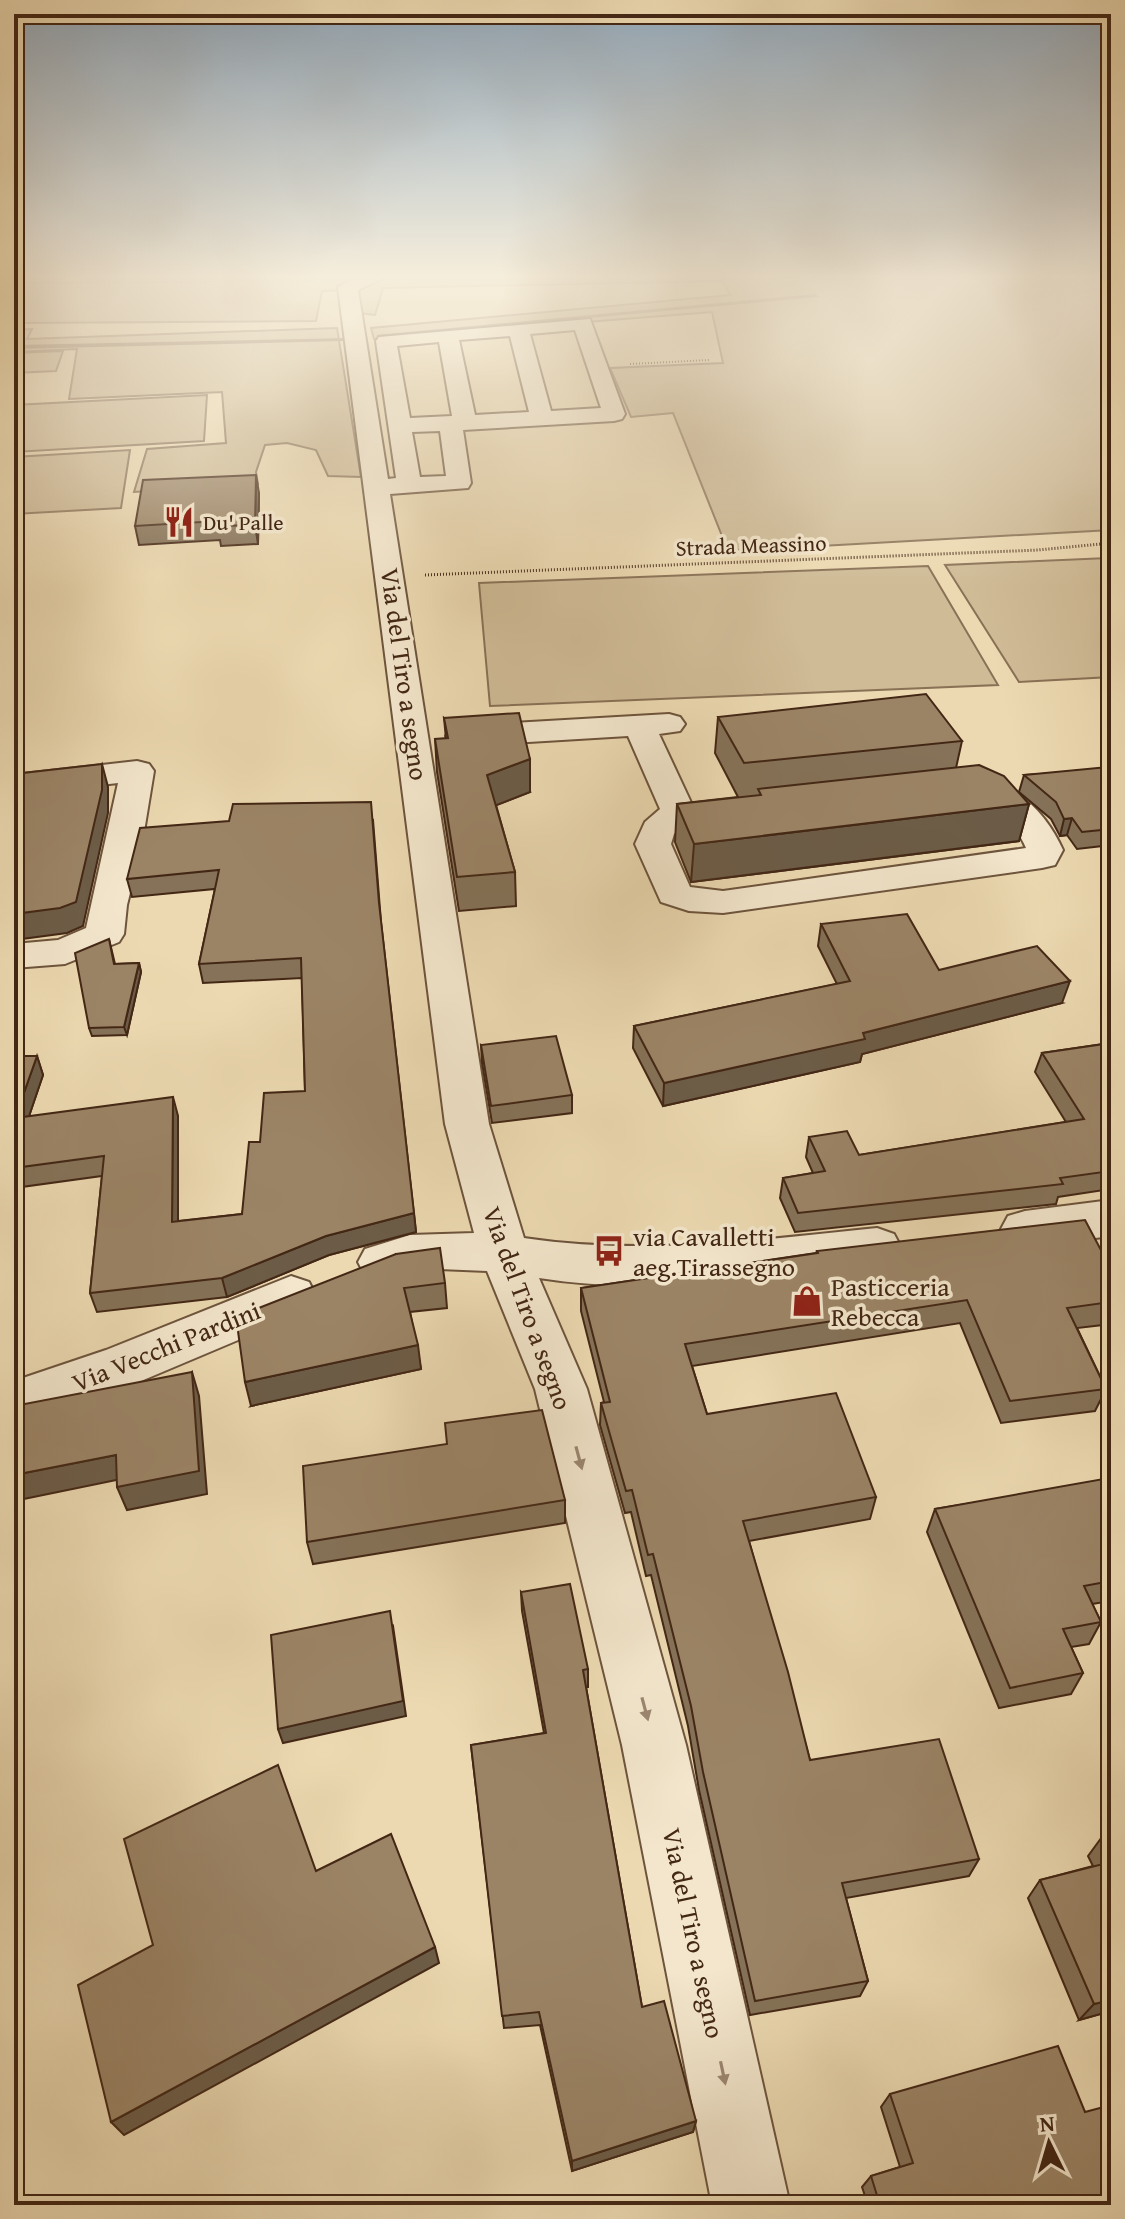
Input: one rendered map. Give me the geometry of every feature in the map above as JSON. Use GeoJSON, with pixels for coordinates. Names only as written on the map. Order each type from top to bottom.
{"type":"FeatureCollection","features":[{"type":"Feature","properties":{"kind":"street","name":"Via del Tiro a segno"},"geometry":{"type":"LineString","coordinates":[[364,381],[467,1124],[504,1253],[561,1389],[646,1714],[751,2205]]}},
{"type":"Feature","properties":{"kind":"street"},"geometry":{"type":"LineString","coordinates":[[392,381],[409,485]]}},
{"type":"Feature","properties":{"kind":"street"},"geometry":{"type":"LineString","coordinates":[[378,487],[459,483],[458,423],[453,381]]}},
{"type":"Feature","properties":{"kind":"street"},"geometry":{"type":"LineString","coordinates":[[532,381],[542,418]]}},
{"type":"Feature","properties":{"kind":"street"},"geometry":{"type":"LineString","coordinates":[[399,426],[614,414],[602,381]]}},
{"type":"Feature","properties":{"kind":"street"},"geometry":{"type":"LineString","coordinates":[[414,739],[655,724],[693,812],[658,830],[653,844],[674,894],[689,900],[723,902],[1042,857],[1045,850],[1036,829],[996,793],[971,789],[940,792]]}},
{"type":"Feature","properties":{"kind":"street"},"geometry":{"type":"LineString","coordinates":[[14,785],[137,771],[124,844],[108,905],[105,934],[65,952],[14,956]]}},
{"type":"Feature","properties":{"kind":"street"},"geometry":{"type":"LineString","coordinates":[[985,1234],[1111,1218]]}},
{"type":"Feature","properties":{"kind":"street","name":"Via Vecchi Pardini"},"geometry":{"type":"LineString","coordinates":[[14,1404],[123,1366],[394,1257],[456,1249],[611,1267],[693,1264],[913,1243]]}},
{"type":"Feature","properties":{"kind":"path","name":"Strada Meassino"},"geometry":{"type":"LineString","coordinates":[[392,576],[1111,545]]}},
{"type":"Feature","properties":{"kind":"shaded area"},"geometry":{"type":"Polygon","coordinates":[[[72,381],[345,381],[361,477],[328,476],[316,450],[287,443],[265,445],[256,472],[258,484],[134,492],[147,449],[226,443],[222,392],[69,399],[72,381]]]}},
{"type":"Feature","properties":{"kind":"shaded area"},"geometry":{"type":"Polygon","coordinates":[[[615,381],[1111,381],[1111,530],[728,551],[673,413],[631,417],[615,381]]]}},
{"type":"Feature","properties":{"kind":"shaded area"},"geometry":{"type":"Polygon","coordinates":[[[207,395],[204,441],[14,452],[14,405],[207,395]]]}},
{"type":"Feature","properties":{"kind":"shaded area"},"geometry":{"type":"Polygon","coordinates":[[[130,450],[121,508],[14,514],[14,457],[130,450]]]}},
{"type":"Feature","properties":{"kind":"shaded area"},"geometry":{"type":"Polygon","coordinates":[[[1108,558],[1111,561],[1111,677],[1019,682],[945,565],[1108,558]]]}},
{"type":"Feature","properties":{"kind":"shaded area"},"geometry":{"type":"Polygon","coordinates":[[[928,566],[998,685],[490,706],[479,583],[928,566]]]}},
{"type":"Feature","properties":{"kind":"building"},"geometry":{"type":"Polygon","coordinates":[[[256,475],[255,525],[218,526],[218,521],[135,526],[143,480],[256,475]]]}},
{"type":"Feature","properties":{"kind":"building"},"geometry":{"type":"Polygon","coordinates":[[[926,694],[962,741],[744,763],[718,717],[926,694]]]}},
{"type":"Feature","properties":{"kind":"building"},"geometry":{"type":"Polygon","coordinates":[[[519,713],[530,759],[487,775],[515,872],[457,877],[435,739],[448,738],[444,718],[519,713]]]}},
{"type":"Feature","properties":{"kind":"building"},"geometry":{"type":"Polygon","coordinates":[[[102,764],[102,790],[76,902],[60,908],[14,914],[14,774],[102,764]]]}},
{"type":"Feature","properties":{"kind":"building"},"geometry":{"type":"Polygon","coordinates":[[[979,765],[1004,776],[1029,804],[694,844],[677,804],[761,795],[758,789],[979,765]]]}},
{"type":"Feature","properties":{"kind":"building"},"geometry":{"type":"Polygon","coordinates":[[[1108,767],[1111,770],[1111,829],[1082,832],[1072,818],[1064,819],[1056,802],[1024,775],[1108,767]]]}},
{"type":"Feature","properties":{"kind":"building"},"geometry":{"type":"Polygon","coordinates":[[[371,802],[379,903],[414,1213],[326,1236],[222,1278],[90,1293],[104,1156],[14,1168],[14,1056],[37,1056],[15,1118],[173,1097],[172,1222],[242,1214],[249,1142],[260,1142],[264,1093],[305,1091],[301,958],[199,964],[219,870],[127,879],[140,828],[229,821],[233,804],[371,802]]]}},
{"type":"Feature","properties":{"kind":"building"},"geometry":{"type":"Polygon","coordinates":[[[907,914],[939,970],[1037,946],[1070,981],[863,1033],[865,1039],[664,1083],[634,1026],[850,981],[821,924],[907,914]]]}},
{"type":"Feature","properties":{"kind":"building"},"geometry":{"type":"Polygon","coordinates":[[[109,939],[114,964],[139,963],[124,1027],[89,1028],[75,953],[109,939]]]}},
{"type":"Feature","properties":{"kind":"building"},"geometry":{"type":"Polygon","coordinates":[[[556,1036],[572,1095],[491,1106],[481,1045],[556,1036]]]}},
{"type":"Feature","properties":{"kind":"building"},"geometry":{"type":"Polygon","coordinates":[[[1111,1043],[1111,1171],[1060,1178],[1063,1184],[798,1213],[783,1178],[825,1171],[809,1137],[847,1131],[859,1155],[1084,1119],[1042,1053],[1111,1043]]]}},
{"type":"Feature","properties":{"kind":"building"},"geometry":{"type":"Polygon","coordinates":[[[1085,1220],[1111,1269],[1111,1302],[1067,1308],[1106,1389],[1010,1401],[967,1300],[685,1344],[707,1414],[836,1393],[876,1497],[743,1521],[788,1672],[810,1760],[939,1739],[979,1859],[842,1883],[868,1981],[755,2001],[691,1706],[653,1554],[648,1555],[632,1490],[626,1491],[601,1403],[610,1402],[581,1288],[817,1251],[1085,1220]]]}},
{"type":"Feature","properties":{"kind":"building"},"geometry":{"type":"Polygon","coordinates":[[[440,1248],[445,1283],[404,1288],[418,1345],[245,1382],[236,1317],[396,1254],[440,1248]]]}},
{"type":"Feature","properties":{"kind":"building"},"geometry":{"type":"Polygon","coordinates":[[[192,1372],[199,1471],[117,1487],[116,1455],[14,1475],[14,1406],[192,1372]]]}},
{"type":"Feature","properties":{"kind":"building"},"geometry":{"type":"Polygon","coordinates":[[[542,1410],[565,1500],[307,1542],[303,1466],[447,1444],[445,1423],[542,1410]]]}},
{"type":"Feature","properties":{"kind":"building"},"geometry":{"type":"Polygon","coordinates":[[[1109,1478],[1111,1581],[1084,1586],[1101,1622],[1063,1629],[1083,1673],[1010,1688],[935,1509],[1109,1478]]]}},
{"type":"Feature","properties":{"kind":"building"},"geometry":{"type":"Polygon","coordinates":[[[570,1584],[588,1669],[583,1670],[642,2007],[664,2001],[696,2121],[572,2161],[539,2012],[502,2016],[471,1745],[546,1733],[521,1592],[570,1584]]]}},
{"type":"Feature","properties":{"kind":"building"},"geometry":{"type":"Polygon","coordinates":[[[390,1611],[403,1701],[278,1729],[271,1635],[390,1611]]]}},
{"type":"Feature","properties":{"kind":"building"},"geometry":{"type":"Polygon","coordinates":[[[278,1765],[316,1871],[391,1834],[435,1947],[111,2122],[78,1985],[153,1945],[124,1839],[278,1765]]]}},
{"type":"Feature","properties":{"kind":"building"},"geometry":{"type":"Polygon","coordinates":[[[1111,1835],[1111,1857],[1102,1837],[1111,1835]]]}},
{"type":"Feature","properties":{"kind":"building"},"geometry":{"type":"Polygon","coordinates":[[[1111,1862],[1111,2000],[1094,2004],[1040,1880],[1111,1862]]]}},
{"type":"Feature","properties":{"kind":"building"},"geometry":{"type":"Polygon","coordinates":[[[1058,2046],[1085,2112],[1111,2105],[1111,2205],[880,2205],[871,2176],[913,2163],[890,2094],[1058,2046]]]}},
{"type":"Feature","properties":{"kind":"place","name":"Du' Palle"},"geometry":{"type":"Point","coordinates":[179,522]}},
{"type":"Feature","properties":{"kind":"place","name":"via Cavalletti aeg.Tirassegno"},"geometry":{"type":"Point","coordinates":[609,1251]}},
{"type":"Feature","properties":{"kind":"place","name":"Pasticceria Rebecca"},"geometry":{"type":"Point","coordinates":[807,1301]}}]}
